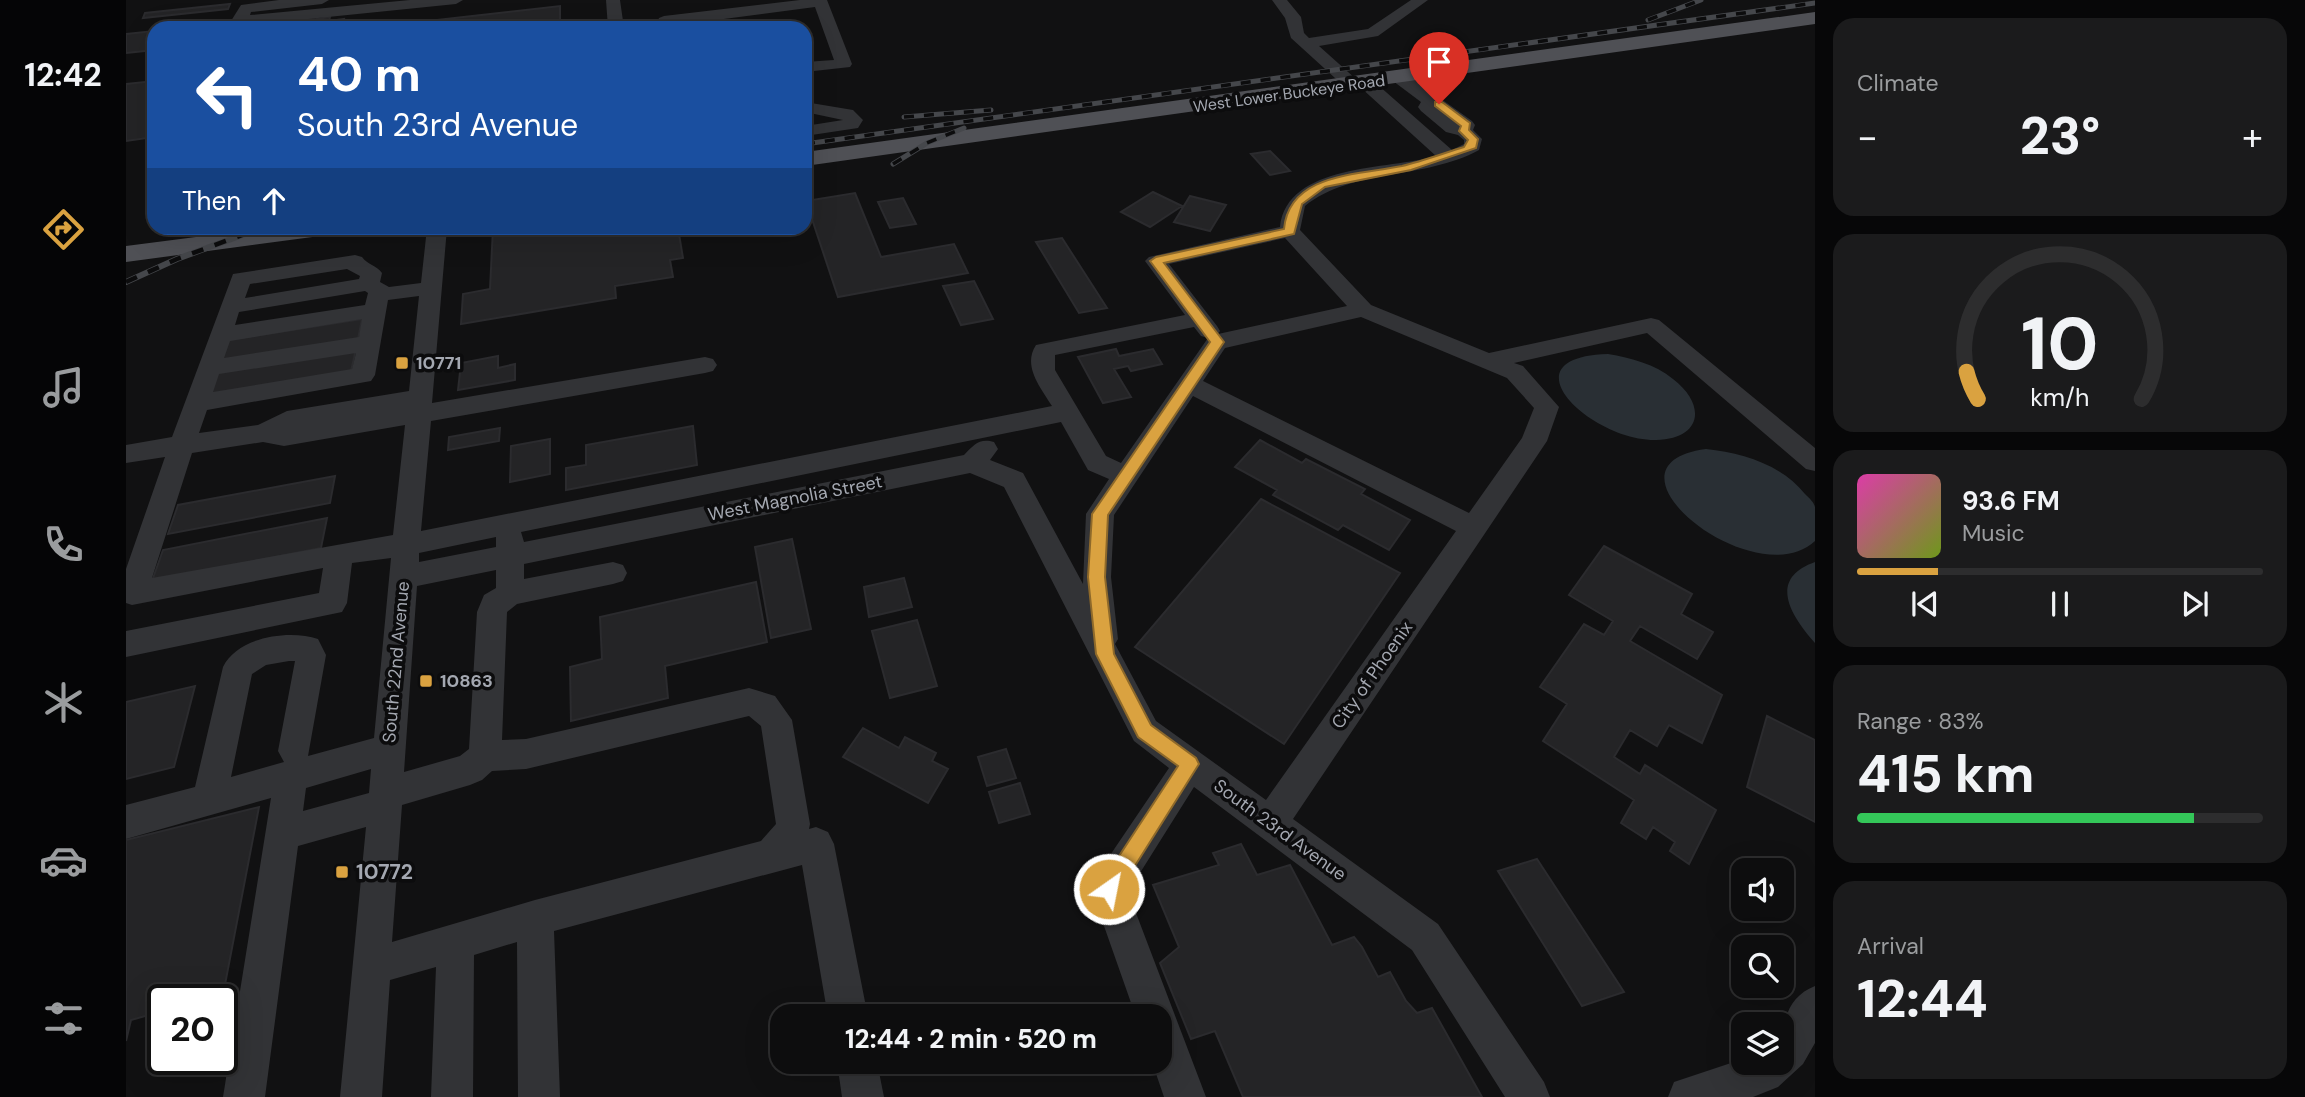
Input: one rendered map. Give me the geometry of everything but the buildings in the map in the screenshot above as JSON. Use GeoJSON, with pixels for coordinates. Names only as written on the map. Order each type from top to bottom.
{"type":"FeatureCollection","features":[{"type":"Feature","properties":{"kind":"main road","name":"West Lower Buckeye Road"},"geometry":{"type":"LineString","coordinates":[[812,158],[1815,18]]}},
{"type":"Feature","properties":{"kind":"main road"},"geometry":{"type":"LineString","coordinates":[[126,254],[268,235]]}},
{"type":"Feature","properties":{"kind":"street"},"geometry":{"type":"LineString","coordinates":[[322,0],[246,8],[239,21],[335,6],[456,0]]}},
{"type":"Feature","properties":{"kind":"street"},"geometry":{"type":"LineString","coordinates":[[613,0],[615,21]]}},
{"type":"Feature","properties":{"kind":"street"},"geometry":{"type":"LineString","coordinates":[[1279,0],[1293,16],[1297,35],[1448,157]]}},
{"type":"Feature","properties":{"kind":"street"},"geometry":{"type":"LineString","coordinates":[[1306,43],[1376,32],[1421,0]]}},
{"type":"Feature","properties":{"kind":"street"},"geometry":{"type":"LineString","coordinates":[[664,21],[821,2],[844,64],[812,66]]}},
{"type":"Feature","properties":{"kind":"street"},"geometry":{"type":"LineString","coordinates":[[1217,342],[1156,261],[1290,232],[1291,217],[1297,203],[1322,185],[1407,168],[1448,157],[1473,146],[1473,139],[1464,131],[1452,128],[1427,107],[1430,102],[1399,78]]}},
{"type":"Feature","properties":{"kind":"street"},"geometry":{"type":"LineString","coordinates":[[812,108],[848,114],[854,120],[852,124],[812,130]]}},
{"type":"Feature","properties":{"kind":"street","name":"City of Phoenix"},"geometry":{"type":"LineString","coordinates":[[1270,823],[1534,441],[1547,407],[1515,372],[1363,310],[1290,232]]}},
{"type":"Feature","properties":{"kind":"street","name":"South 22nd Avenue"},"geometry":{"type":"LineString","coordinates":[[360,1097],[403,577],[437,235]]}},
{"type":"Feature","properties":{"kind":"street"},"geometry":{"type":"LineString","coordinates":[[129,594],[230,307],[391,294],[431,288]]}},
{"type":"Feature","properties":{"kind":"street"},"geometry":{"type":"LineString","coordinates":[[220,335],[374,295]]}},
{"type":"Feature","properties":{"kind":"street"},"geometry":{"type":"LineString","coordinates":[[196,403],[363,375],[374,295]]}},
{"type":"Feature","properties":{"kind":"street"},"geometry":{"type":"LineString","coordinates":[[1105,654],[1097,577],[1100,514],[1217,342],[1363,310]]}},
{"type":"Feature","properties":{"kind":"street"},"geometry":{"type":"LineString","coordinates":[[1126,476],[1097,463],[1043,370],[1044,350],[1200,319]]}},
{"type":"Feature","properties":{"kind":"street"},"geometry":{"type":"LineString","coordinates":[[1488,361],[1651,325],[1815,462]]}},
{"type":"Feature","properties":{"kind":"street"},"geometry":{"type":"LineString","coordinates":[[208,368],[369,343]]}},
{"type":"Feature","properties":{"kind":"street"},"geometry":{"type":"LineString","coordinates":[[126,454],[263,433],[284,437],[420,406],[705,365]]}},
{"type":"Feature","properties":{"kind":"street"},"geometry":{"type":"LineString","coordinates":[[1188,384],[1474,528]]}},
{"type":"Feature","properties":{"kind":"street","name":"West Magnolia Street"},"geometry":{"type":"LineString","coordinates":[[403,577],[972,463],[991,444],[1071,419]]}},
{"type":"Feature","properties":{"kind":"street","name":"West Magnolia Street"},"geometry":{"type":"LineString","coordinates":[[129,594],[406,545],[1071,419]]}},
{"type":"Feature","properties":{"kind":"street","name":"South 23rd Avenue"},"geometry":{"type":"LineString","coordinates":[[972,463],[1014,480],[1145,731],[1425,937],[1529,1097]]}},
{"type":"Feature","properties":{"kind":"street"},"geometry":{"type":"LineString","coordinates":[[510,594],[511,524]]}},
{"type":"Feature","properties":{"kind":"street"},"geometry":{"type":"LineString","coordinates":[[126,644],[332,603],[339,555]]}},
{"type":"Feature","properties":{"kind":"street"},"geometry":{"type":"LineString","coordinates":[[485,756],[494,604],[510,594],[613,573]]}},
{"type":"Feature","properties":{"kind":"street"},"geometry":{"type":"LineString","coordinates":[[209,799],[238,667],[246,659],[294,648],[307,648],[311,655],[292,764],[244,1097]]}},
{"type":"Feature","properties":{"kind":"street"},"geometry":{"type":"LineString","coordinates":[[284,833],[470,769],[485,756],[526,754],[749,702],[764,706],[776,720],[793,824],[787,840],[771,856]]}},
{"type":"Feature","properties":{"kind":"street"},"geometry":{"type":"LineString","coordinates":[[126,822],[209,799],[292,764],[389,749]]}},
{"type":"Feature","properties":{"kind":"street"},"geometry":{"type":"LineString","coordinates":[[1151,1004],[1109,889],[1190,764]]}},
{"type":"Feature","properties":{"kind":"street"},"geometry":{"type":"LineString","coordinates":[[371,967],[535,918],[816,844],[846,1004]]}},
{"type":"Feature","properties":{"kind":"street"},"geometry":{"type":"LineString","coordinates":[[535,918],[539,1097]]}},
{"type":"Feature","properties":{"kind":"street"},"geometry":{"type":"LineString","coordinates":[[452,1097],[456,942]]}},
{"type":"Feature","properties":{"kind":"street"},"geometry":{"type":"LineString","coordinates":[[1794,1042],[1815,1005]]}},
{"type":"Feature","properties":{"kind":"street"},"geometry":{"type":"LineString","coordinates":[[1172,1062],[1185,1097]]}},
{"type":"Feature","properties":{"kind":"street"},"geometry":{"type":"LineString","coordinates":[[859,1074],[863,1097]]}},
{"type":"Feature","properties":{"kind":"street"},"geometry":{"type":"LineString","coordinates":[[1689,1097],[1758,1075]]}},
{"type":"Feature","properties":{"kind":"shaded area"},"geometry":{"type":"Polygon","coordinates":[[[1608,354],[1642,362],[1673,379],[1684,389],[1695,409],[1691,427],[1683,434],[1671,438],[1656,440],[1631,437],[1584,414],[1568,398],[1559,383],[1562,369],[1577,359],[1608,354]]]}},
{"type":"Feature","properties":{"kind":"shaded area"},"geometry":{"type":"Polygon","coordinates":[[[1706,449],[1733,453],[1760,462],[1795,484],[1814,505],[1815,541],[1788,554],[1756,552],[1723,541],[1693,522],[1672,500],[1664,478],[1674,460],[1706,449]]]}},
{"type":"Feature","properties":{"kind":"shaded area"},"geometry":{"type":"Polygon","coordinates":[[[1815,562],[1815,643],[1792,610],[1788,588],[1791,578],[1800,569],[1815,562]]]}},
{"type":"Feature","properties":{"kind":"railway"},"geometry":{"type":"LineString","coordinates":[[1648,20],[1701,0]]}},
{"type":"Feature","properties":{"kind":"railway"},"geometry":{"type":"LineString","coordinates":[[812,143],[1815,3]]}},
{"type":"Feature","properties":{"kind":"railway"},"geometry":{"type":"LineString","coordinates":[[904,117],[991,110]]}},
{"type":"Feature","properties":{"kind":"railway"},"geometry":{"type":"LineString","coordinates":[[893,164],[927,143],[964,128]]}},
{"type":"Feature","properties":{"kind":"railway"},"geometry":{"type":"LineString","coordinates":[[126,282],[177,259],[242,235]]}},
{"type":"Feature","properties":{"kind":"place","name":"10771"},"geometry":{"type":"Point","coordinates":[402,363]}},
{"type":"Feature","properties":{"kind":"place","name":"10863"},"geometry":{"type":"Point","coordinates":[426,681]}},
{"type":"Feature","properties":{"kind":"place","name":"10772"},"geometry":{"type":"Point","coordinates":[342,872]}},
{"type":"Feature","properties":{"kind":"route"},"geometry":{"type":"LineString","coordinates":[[1109,889],[1190,764],[1145,731],[1105,654],[1097,577],[1100,514],[1217,342],[1156,261],[1290,232],[1291,217],[1297,203],[1322,185],[1446,158],[1473,146],[1473,139],[1464,131],[1466,125],[1439,104]]}}]}
